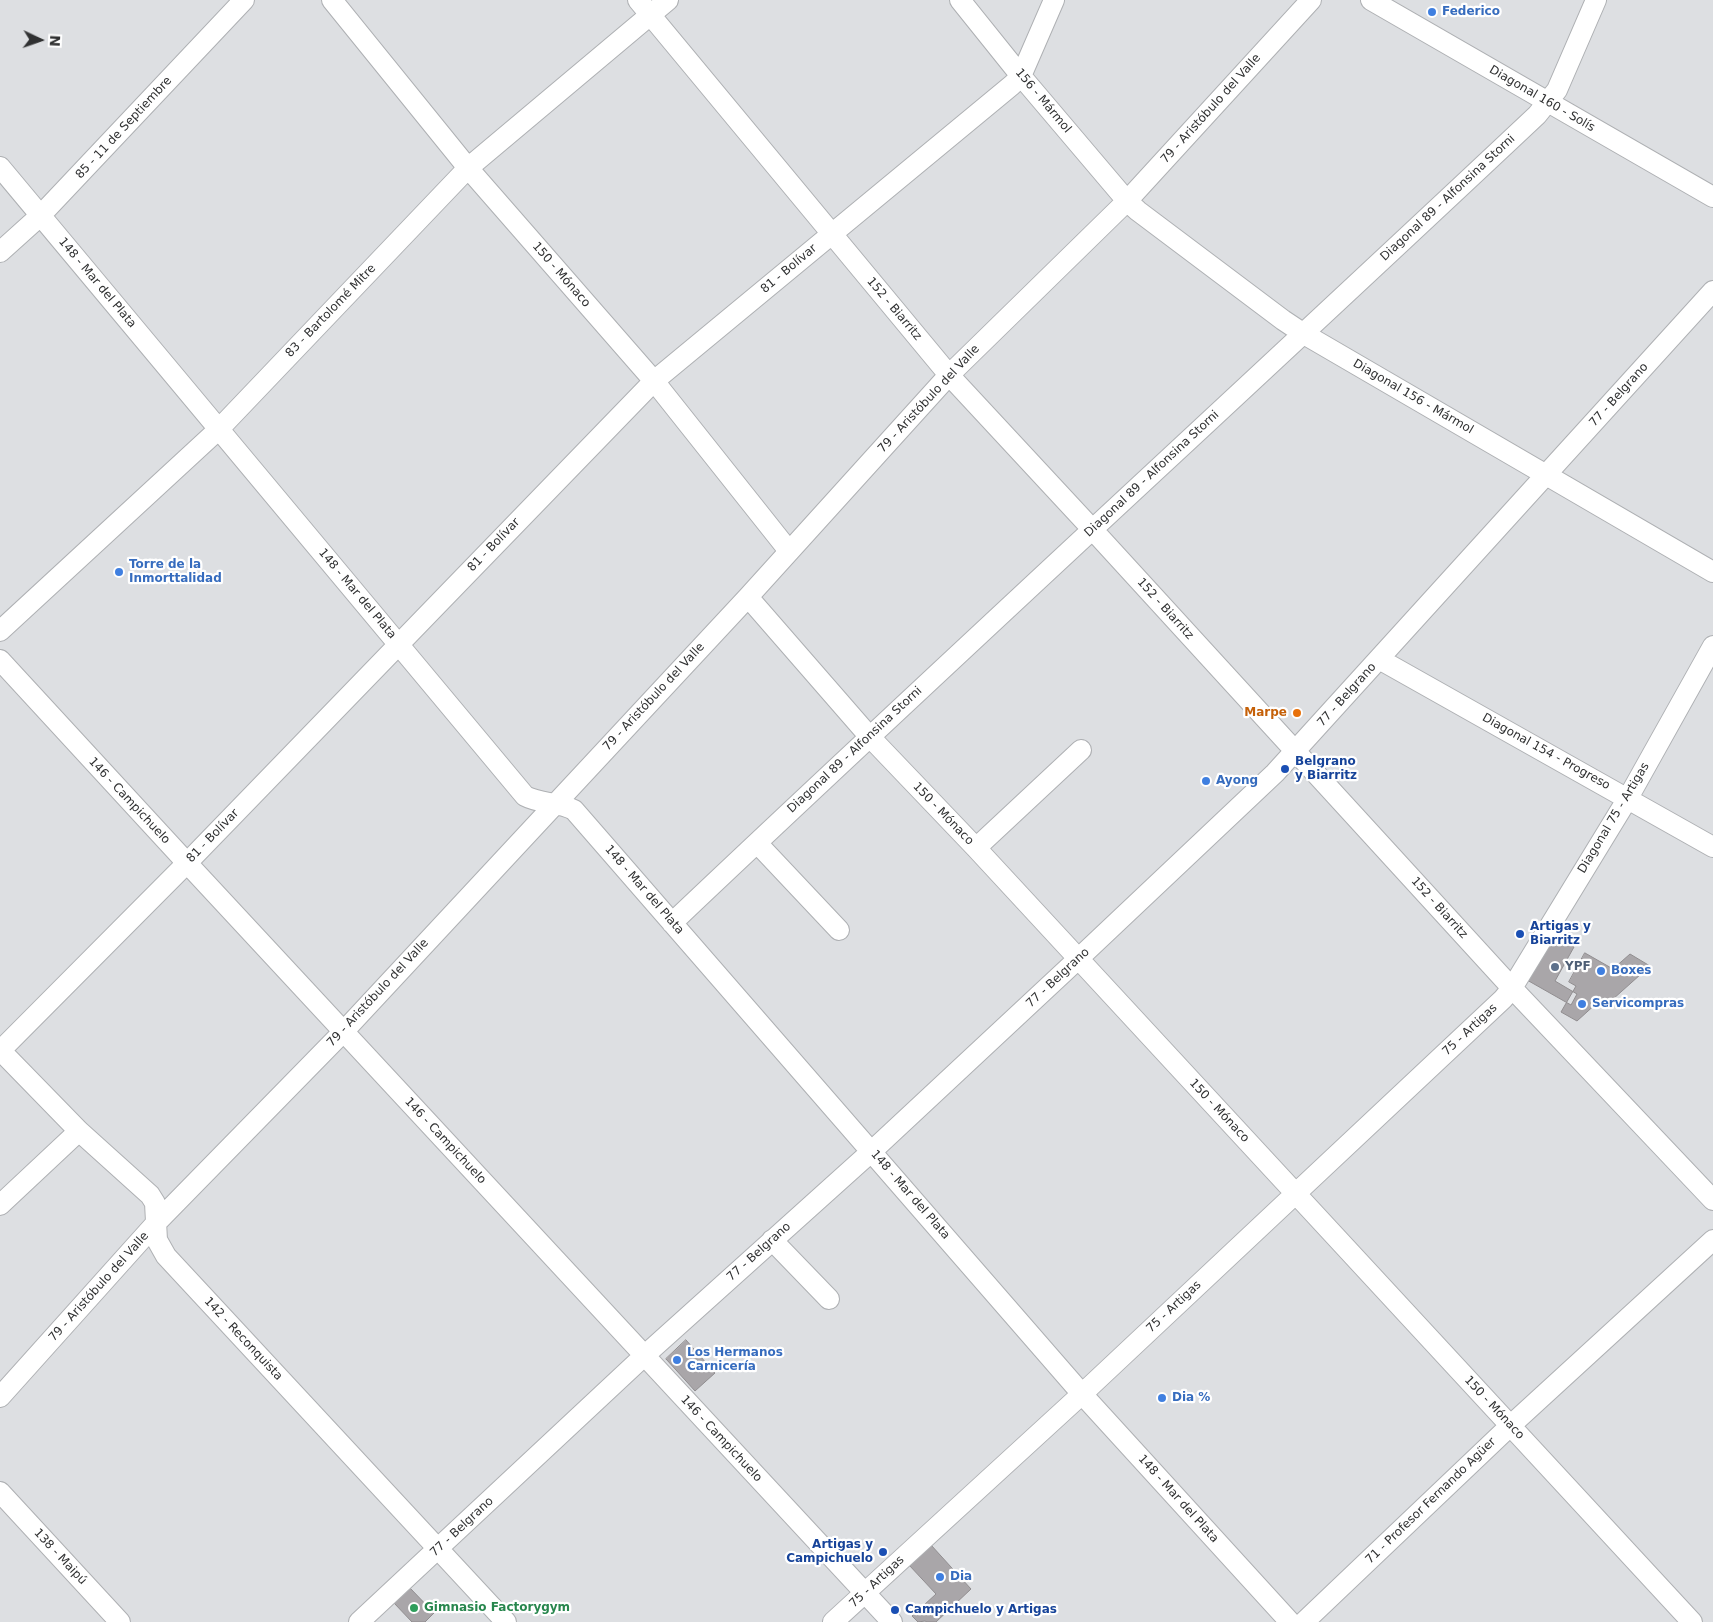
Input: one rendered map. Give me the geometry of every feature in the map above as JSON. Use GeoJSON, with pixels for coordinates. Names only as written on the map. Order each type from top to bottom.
{"type":"FeatureCollection","features":[{"type":"Feature","properties":{"kind":"street","name":"85 - 11 de Septiembre"},"geometry":{"type":"LineString","coordinates":[[0,252],[40,216],[244,0]]}},
{"type":"Feature","properties":{"kind":"street","name":"150 - Mónaco"},"geometry":{"type":"LineString","coordinates":[[332,0],[468,168],[654,381],[789,552]]}},
{"type":"Feature","properties":{"kind":"street","name":"83 - Bartolomé Mitre"},"geometry":{"type":"LineString","coordinates":[[0,631],[219,428],[468,168],[644,8],[668,0]]}},
{"type":"Feature","properties":{"kind":"street","name":"156 - Mármol"},"geometry":{"type":"LineString","coordinates":[[960,0],[1021,76],[1127,201]]}},
{"type":"Feature","properties":{"kind":"street"},"geometry":{"type":"LineString","coordinates":[[1021,76],[1054,0]]}},
{"type":"Feature","properties":{"kind":"street","name":"79 - Aristóbulo del Valle"},"geometry":{"type":"LineString","coordinates":[[0,1397],[157,1222],[344,1031],[748,597],[949,375],[1127,201],[1311,0]]}},
{"type":"Feature","properties":{"kind":"street","name":"Diagonal 160 - Solís"},"geometry":{"type":"LineString","coordinates":[[1371,0],[1713,197]]}},
{"type":"Feature","properties":{"kind":"street","name":"Diagonal 89 - Alfonsina Storni"},"geometry":{"type":"LineString","coordinates":[[672,923],[869,736],[1304,334],[1537,115],[1557,90],[1596,0]]}},
{"type":"Feature","properties":{"kind":"street","name":"152 - Biarritz"},"geometry":{"type":"LineString","coordinates":[[644,8],[949,375],[1512,988],[1713,1200]]}},
{"type":"Feature","properties":{"kind":"street","name":"81 - Bolívar"},"geometry":{"type":"LineString","coordinates":[[0,1050],[187,863],[654,381],[1021,76]]}},
{"type":"Feature","properties":{"kind":"street","name":"148 - Mar del Plata"},"geometry":{"type":"LineString","coordinates":[[0,167],[525,796],[533,800],[567,806],[574,810],[872,1150],[1082,1394],[1290,1622]]}},
{"type":"Feature","properties":{"kind":"street","name":"Diagonal 156 - Mármol"},"geometry":{"type":"LineString","coordinates":[[1127,201],[1304,334],[1713,572]]}},
{"type":"Feature","properties":{"kind":"street","name":"77 - Belgrano"},"geometry":{"type":"LineString","coordinates":[[359,1622],[644,1356],[872,1150],[1078,960],[1296,752],[1713,292]]}},
{"type":"Feature","properties":{"kind":"street","name":"150 - Mónaco"},"geometry":{"type":"LineString","coordinates":[[748,597],[869,736],[976,848],[1692,1622]]}},
{"type":"Feature","properties":{"kind":"street","name":"Diagonal 75 - Artigas"},"geometry":{"type":"LineString","coordinates":[[1512,988],[1628,798],[1713,646]]}},
{"type":"Feature","properties":{"kind":"street","name":"Diagonal 154 - Progreso"},"geometry":{"type":"LineString","coordinates":[[1379,659],[1713,847]]}},
{"type":"Feature","properties":{"kind":"street","name":"146 - Campichuelo"},"geometry":{"type":"LineString","coordinates":[[0,660],[892,1622]]}},
{"type":"Feature","properties":{"kind":"street"},"geometry":{"type":"LineString","coordinates":[[976,848],[1081,750]]}},
{"type":"Feature","properties":{"kind":"street"},"geometry":{"type":"LineString","coordinates":[[757,843],[839,930]]}},
{"type":"Feature","properties":{"kind":"street","name":"75 - Artigas"},"geometry":{"type":"LineString","coordinates":[[833,1622],[1082,1394],[1504,999],[1512,988]]}},
{"type":"Feature","properties":{"kind":"street","name":"142 - Reconquista"},"geometry":{"type":"LineString","coordinates":[[0,1050],[80,1131],[150,1195],[155,1203],[157,1240],[166,1256],[506,1622]]}},
{"type":"Feature","properties":{"kind":"street"},"geometry":{"type":"LineString","coordinates":[[0,1204],[80,1131]]}},
{"type":"Feature","properties":{"kind":"street"},"geometry":{"type":"LineString","coordinates":[[772,1240],[830,1299]]}},
{"type":"Feature","properties":{"kind":"street","name":"71 - Profesor Fernando Agüer"},"geometry":{"type":"LineString","coordinates":[[1304,1622],[1510,1426],[1713,1240]]}},
{"type":"Feature","properties":{"kind":"street","name":"138 - Maipú"},"geometry":{"type":"LineString","coordinates":[[0,1492],[120,1622]]}},
{"type":"Feature","properties":{"kind":"building"},"geometry":{"type":"Polygon","coordinates":[[[1552,935],[1574,947],[1555,981],[1577,994],[1571,1005],[1527,980],[1552,935]]]}},
{"type":"Feature","properties":{"kind":"building"},"geometry":{"type":"Polygon","coordinates":[[[1585,953],[1613,969],[1630,954],[1650,966],[1603,1008],[1598,1002],[1577,1021],[1561,1012],[1576,986],[1569,982],[1585,953]]]}},
{"type":"Feature","properties":{"kind":"building"},"geometry":{"type":"Polygon","coordinates":[[[686,1340],[715,1373],[695,1391],[666,1359],[686,1340]]]}},
{"type":"Feature","properties":{"kind":"building","name":"Dia"},"geometry":{"type":"Polygon","coordinates":[[[931,1545],[971,1589],[936,1622],[918,1622],[912,1616],[936,1594],[909,1565],[931,1545]]]}},
{"type":"Feature","properties":{"kind":"building","name":"Gimnasio Factorygym"},"geometry":{"type":"Polygon","coordinates":[[[410,1588],[434,1613],[425,1622],[412,1622],[394,1603],[410,1588]]]}},
{"type":"Feature","properties":{"kind":"place","name":"Federico"},"geometry":{"type":"Point","coordinates":[1432,12]}},
{"type":"Feature","properties":{"kind":"place","name":"Torre de la Inmorttalidad"},"geometry":{"type":"Point","coordinates":[119,572]}},
{"type":"Feature","properties":{"kind":"place","name":"Marpe"},"geometry":{"type":"Point","coordinates":[1297,713]}},
{"type":"Feature","properties":{"kind":"place","name":"Belgrano y Biarritz"},"geometry":{"type":"Point","coordinates":[1285,769]}},
{"type":"Feature","properties":{"kind":"place","name":"Ayong"},"geometry":{"type":"Point","coordinates":[1206,781]}},
{"type":"Feature","properties":{"kind":"place","name":"Artigas y Biarritz"},"geometry":{"type":"Point","coordinates":[1520,934]}},
{"type":"Feature","properties":{"kind":"place","name":"YPF"},"geometry":{"type":"Point","coordinates":[1555,967]}},
{"type":"Feature","properties":{"kind":"place","name":"Boxes"},"geometry":{"type":"Point","coordinates":[1601,971]}},
{"type":"Feature","properties":{"kind":"place","name":"Servicompras"},"geometry":{"type":"Point","coordinates":[1582,1004]}},
{"type":"Feature","properties":{"kind":"place","name":"Los Hermanos Carnicería"},"geometry":{"type":"Point","coordinates":[677,1360]}},
{"type":"Feature","properties":{"kind":"place","name":"Dia %"},"geometry":{"type":"Point","coordinates":[1162,1398]}},
{"type":"Feature","properties":{"kind":"place","name":"Artigas y Campichuelo"},"geometry":{"type":"Point","coordinates":[883,1552]}},
{"type":"Feature","properties":{"kind":"place","name":"Dia"},"geometry":{"type":"Point","coordinates":[940,1577]}},
{"type":"Feature","properties":{"kind":"place","name":"Gimnasio Factorygym"},"geometry":{"type":"Point","coordinates":[414,1608]}},
{"type":"Feature","properties":{"kind":"place","name":"Campichuelo y Artigas"},"geometry":{"type":"Point","coordinates":[895,1610]}}]}
